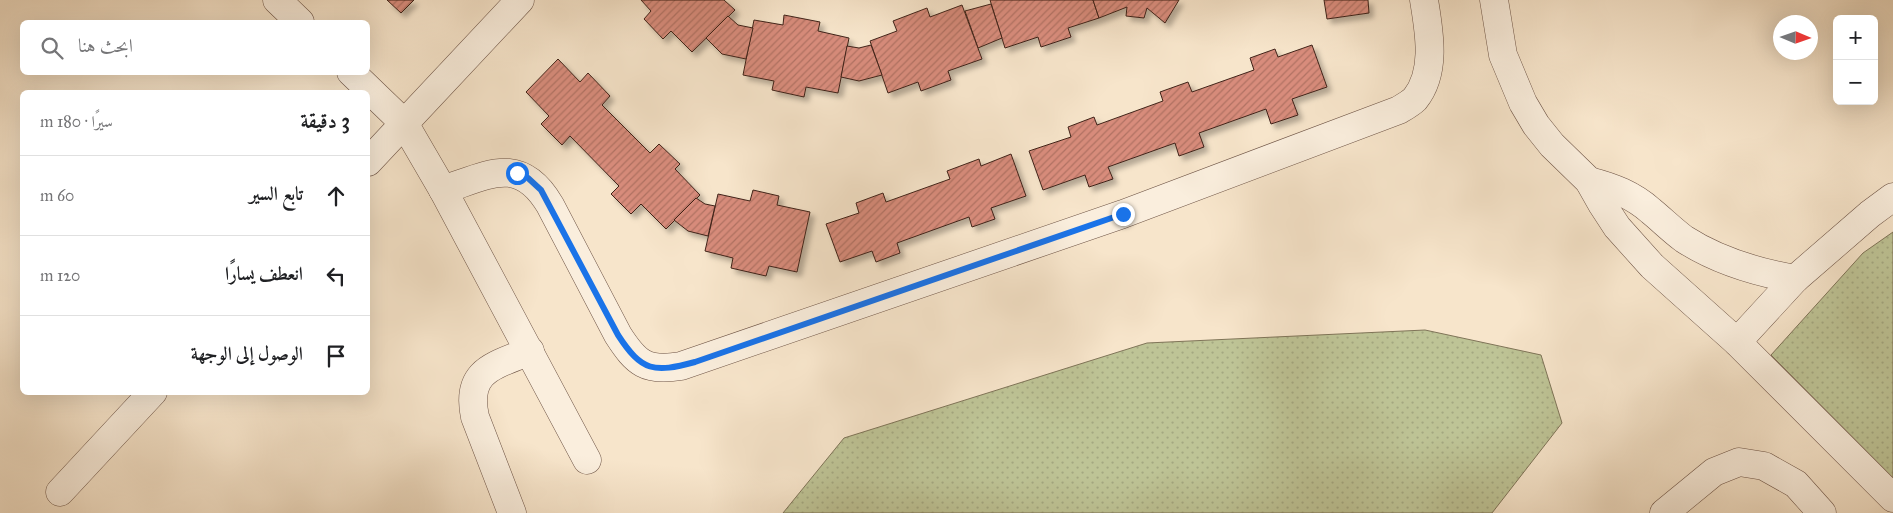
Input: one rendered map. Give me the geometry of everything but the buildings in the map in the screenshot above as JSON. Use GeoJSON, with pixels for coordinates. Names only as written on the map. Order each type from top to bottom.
{"type":"FeatureCollection","features":[{"type":"Feature","properties":{"kind":"street"},"geometry":{"type":"LineString","coordinates":[[277,0],[298,20]]}},
{"type":"Feature","properties":{"kind":"street"},"geometry":{"type":"LineString","coordinates":[[370,160],[520,0]]}},
{"type":"Feature","properties":{"kind":"street"},"geometry":{"type":"LineString","coordinates":[[443,190],[489,174],[517,173],[528,178],[541,190],[550,205],[618,335],[629,352],[646,366],[667,368],[680,366],[1123,214],[1399,110],[1414,100],[1424,86],[1429,46],[1424,0]]}},
{"type":"Feature","properties":{"kind":"street"},"geometry":{"type":"LineString","coordinates":[[1494,0],[1503,55],[1522,103],[1552,145],[1590,181],[1602,204],[1634,247],[1652,266],[1737,342],[1893,498]]}},
{"type":"Feature","properties":{"kind":"street"},"geometry":{"type":"LineString","coordinates":[[354,75],[370,90]]}},
{"type":"Feature","properties":{"kind":"street"},"geometry":{"type":"LineString","coordinates":[[370,90],[404,123],[443,190],[587,460]]}},
{"type":"Feature","properties":{"kind":"street"},"geometry":{"type":"LineString","coordinates":[[1590,181],[1622,192],[1638,200],[1682,238],[1725,261],[1771,275],[1795,279]]}},
{"type":"Feature","properties":{"kind":"street"},"geometry":{"type":"LineString","coordinates":[[1737,342],[1795,279],[1870,214],[1893,197]]}},
{"type":"Feature","properties":{"kind":"street"},"geometry":{"type":"LineString","coordinates":[[512,513],[475,417],[472,402],[478,379],[484,372],[530,351]]}},
{"type":"Feature","properties":{"kind":"street"},"geometry":{"type":"LineString","coordinates":[[60,492],[150,395]]}},
{"type":"Feature","properties":{"kind":"street"},"geometry":{"type":"LineString","coordinates":[[1664,513],[1714,472],[1739,462],[1764,466],[1796,484],[1822,513]]}},
{"type":"Feature","properties":{"kind":"green space"},"geometry":{"type":"Polygon","coordinates":[[[1893,232],[1893,478],[1771,355],[1863,253],[1893,232]]]}},
{"type":"Feature","properties":{"kind":"green space"},"geometry":{"type":"Polygon","coordinates":[[[1425,330],[1541,355],[1562,423],[1492,513],[783,513],[844,438],[1147,343],[1425,330]]]}},
{"type":"Feature","properties":{"kind":"route"},"geometry":{"type":"LineString","coordinates":[[517,173],[528,178],[541,190],[618,335],[629,352],[646,366],[655,368],[667,368],[695,362],[1123,214]]}}]}
